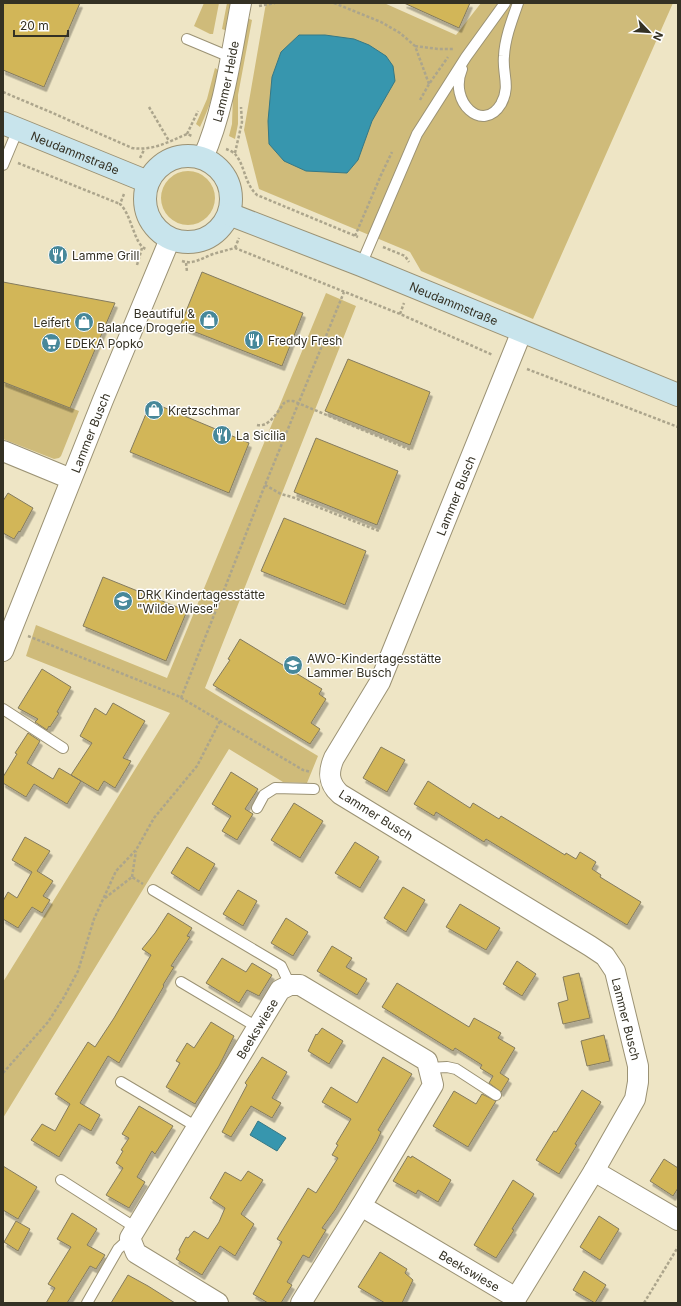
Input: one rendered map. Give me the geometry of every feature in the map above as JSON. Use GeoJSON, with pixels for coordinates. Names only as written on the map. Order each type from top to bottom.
{"type":"FeatureCollection","features":[{"type":"Feature","properties":{"kind":"main road","name":"Neudammstraße"},"geometry":{"type":"LineString","coordinates":[[10,126],[148,182]]}},
{"type":"Feature","properties":{"kind":"main road"},"geometry":{"type":"LineString","coordinates":[[207,150],[229,184],[231,198],[229,214],[225,223],[204,240],[187,243],[178,242],[170,239],[157,230],[147,216],[144,201],[145,191],[148,182],[157,168],[170,159],[207,150]]}},
{"type":"Feature","properties":{"kind":"main road","name":"Neudammstraße"},"geometry":{"type":"LineString","coordinates":[[229,214],[361,265],[678,395]]}},
{"type":"Feature","properties":{"kind":"street","name":"Lammer Heide"},"geometry":{"type":"LineString","coordinates":[[207,150],[222,98],[241,3]]}},
{"type":"Feature","properties":{"kind":"street","name":"Lammer Busch"},"geometry":{"type":"LineString","coordinates":[[3,651],[71,479],[170,239]]}},
{"type":"Feature","properties":{"kind":"street","name":"Lammer Busch"},"geometry":{"type":"LineString","coordinates":[[515,1301],[594,1171],[635,1099],[638,1082],[638,1066],[614,971],[605,956],[340,794],[333,788],[330,769],[334,758],[380,682],[522,331]]}},
{"type":"Feature","properties":{"kind":"street"},"geometry":{"type":"LineString","coordinates":[[3,452],[71,479]]}},
{"type":"Feature","properties":{"kind":"street"},"geometry":{"type":"LineString","coordinates":[[290,985],[300,985],[427,1061],[433,1085],[301,1303]]}},
{"type":"Feature","properties":{"kind":"street","name":"Beekswiese"},"geometry":{"type":"LineString","coordinates":[[133,1233],[280,990],[290,985]]}},
{"type":"Feature","properties":{"kind":"street"},"geometry":{"type":"LineString","coordinates":[[594,1171],[678,1220]]}},
{"type":"Feature","properties":{"kind":"street","name":"Beekswiese"},"geometry":{"type":"LineString","coordinates":[[361,1206],[515,1301]]}},
{"type":"Feature","properties":{"kind":"street"},"geometry":{"type":"LineString","coordinates":[[133,1233],[136,1253],[218,1303]]}},
{"type":"Feature","properties":{"kind":"lane"},"geometry":{"type":"LineString","coordinates":[[361,265],[417,134],[466,58],[505,3]]}},
{"type":"Feature","properties":{"kind":"lane"},"geometry":{"type":"LineString","coordinates":[[466,58],[459,74],[458,88],[461,99],[466,107],[472,112],[484,115],[492,112],[499,107],[507,87],[504,56],[507,38],[518,3]]}},
{"type":"Feature","properties":{"kind":"lane"},"geometry":{"type":"LineString","coordinates":[[187,39],[230,57]]}},
{"type":"Feature","properties":{"kind":"lane"},"geometry":{"type":"LineString","coordinates":[[4,162],[10,126]]}},
{"type":"Feature","properties":{"kind":"lane"},"geometry":{"type":"LineString","coordinates":[[3,709],[62,748]]}},
{"type":"Feature","properties":{"kind":"lane"},"geometry":{"type":"LineString","coordinates":[[256,808],[264,795],[275,788],[314,789]]}},
{"type":"Feature","properties":{"kind":"lane"},"geometry":{"type":"LineString","coordinates":[[152,890],[281,966],[290,985]]}},
{"type":"Feature","properties":{"kind":"lane"},"geometry":{"type":"LineString","coordinates":[[181,982],[257,1027]]}},
{"type":"Feature","properties":{"kind":"lane"},"geometry":{"type":"LineString","coordinates":[[428,1068],[447,1067],[456,1069],[496,1095]]}},
{"type":"Feature","properties":{"kind":"lane"},"geometry":{"type":"LineString","coordinates":[[121,1082],[197,1127]]}},
{"type":"Feature","properties":{"kind":"lane"},"geometry":{"type":"LineString","coordinates":[[61,1180],[133,1233],[118,1249],[87,1303]]}},
{"type":"Feature","properties":{"kind":"path"},"geometry":{"type":"LineString","coordinates":[[334,3],[381,22],[400,33],[415,46],[429,84]]}},
{"type":"Feature","properties":{"kind":"path"},"geometry":{"type":"LineString","coordinates":[[415,46],[453,49]]}},
{"type":"Feature","properties":{"kind":"path"},"geometry":{"type":"LineString","coordinates":[[3,92],[132,148],[144,150],[187,134],[207,150],[235,153],[246,180],[256,195],[355,236]]}},
{"type":"Feature","properties":{"kind":"path"},"geometry":{"type":"LineString","coordinates":[[149,107],[170,141]]}},
{"type":"Feature","properties":{"kind":"path"},"geometry":{"type":"LineString","coordinates":[[4,162],[120,204]]}},
{"type":"Feature","properties":{"kind":"path"},"geometry":{"type":"LineString","coordinates":[[235,248],[400,314],[510,362],[678,427]]}},
{"type":"Feature","properties":{"kind":"path"},"geometry":{"type":"LineString","coordinates":[[186,263],[187,272]]}},
{"type":"Feature","properties":{"kind":"path"},"geometry":{"type":"LineString","coordinates":[[181,698],[265,485],[344,292]]}},
{"type":"Feature","properties":{"kind":"path"},"geometry":{"type":"LineString","coordinates":[[257,426],[264,426],[284,403],[293,401],[411,450]]}},
{"type":"Feature","properties":{"kind":"path"},"geometry":{"type":"LineString","coordinates":[[265,485],[281,494],[379,531]]}},
{"type":"Feature","properties":{"kind":"path"},"geometry":{"type":"LineString","coordinates":[[12,628],[181,698],[303,770],[314,773]]}},
{"type":"Feature","properties":{"kind":"path"},"geometry":{"type":"LineString","coordinates":[[3,1073],[48,1022],[64,997],[78,971],[94,919],[105,898],[116,871],[136,850],[154,818],[197,766],[220,721]]}},
{"type":"Feature","properties":{"kind":"path"},"geometry":{"type":"LineString","coordinates":[[105,898],[132,877],[136,850]]}},
{"type":"Feature","properties":{"kind":"path"},"geometry":{"type":"LineString","coordinates":[[132,877],[152,890]]}},
{"type":"Feature","properties":{"kind":"path"},"geometry":{"type":"LineString","coordinates":[[644,1303],[678,1247]]}},
{"type":"Feature","properties":{"kind":"shaded area"},"geometry":{"type":"Polygon","coordinates":[[[204,3],[219,3],[213,34],[194,26],[204,3]]]}},
{"type":"Feature","properties":{"kind":"shaded area"},"geometry":{"type":"Polygon","coordinates":[[[227,3],[233,3],[227,31],[222,29],[227,3]]]}},
{"type":"Feature","properties":{"kind":"shaded area"},"geometry":{"type":"Polygon","coordinates":[[[266,3],[384,3],[456,35],[481,3],[673,3],[533,319],[421,271],[410,252],[259,189],[244,130],[266,3]]]}},
{"type":"Feature","properties":{"kind":"shaded area"},"geometry":{"type":"Polygon","coordinates":[[[247,18],[252,20],[238,95],[238,124],[235,139],[229,136],[232,124],[233,95],[247,18]]]}},
{"type":"Feature","properties":{"kind":"shaded area"},"geometry":{"type":"Polygon","coordinates":[[[215,68],[220,71],[212,99],[200,127],[196,124],[207,99],[215,68]]]}},
{"type":"Feature","properties":{"kind":"shaded area"},"geometry":{"type":"Polygon","coordinates":[[[188,171],[198,173],[207,179],[213,188],[215,198],[213,208],[207,217],[198,223],[188,225],[178,223],[169,217],[163,208],[161,198],[163,188],[169,179],[178,173],[188,171]]]}},
{"type":"Feature","properties":{"kind":"shaded area"},"geometry":{"type":"Polygon","coordinates":[[[326,293],[356,306],[205,688],[318,756],[307,783],[283,782],[229,749],[3,1118],[3,982],[170,713],[26,656],[36,625],[167,678],[326,293]]]}},
{"type":"Feature","properties":{"kind":"shaded area"},"geometry":{"type":"Polygon","coordinates":[[[3,382],[79,411],[59,458],[54,459],[3,439],[3,382]]]}},
{"type":"Feature","properties":{"kind":"water"},"geometry":{"type":"Polygon","coordinates":[[[299,35],[325,35],[354,39],[369,45],[386,56],[393,66],[395,81],[372,121],[358,160],[347,173],[306,171],[284,161],[269,144],[268,121],[272,77],[281,52],[299,35]]]}},
{"type":"Feature","properties":{"kind":"water"},"geometry":{"type":"Polygon","coordinates":[[[258,1121],[286,1138],[277,1151],[250,1135],[258,1121]]]}},
{"type":"Feature","properties":{"kind":"building"},"geometry":{"type":"Polygon","coordinates":[[[3,3],[80,3],[44,87],[3,70],[3,3]]]}},
{"type":"Feature","properties":{"kind":"building"},"geometry":{"type":"Polygon","coordinates":[[[404,3],[470,3],[459,28],[404,3]]]}},
{"type":"Feature","properties":{"kind":"building"},"geometry":{"type":"Polygon","coordinates":[[[202,272],[303,313],[282,366],[180,326],[202,272]]]}},
{"type":"Feature","properties":{"kind":"building","name":"EDEKA Popko"},"geometry":{"type":"Polygon","coordinates":[[[3,282],[115,303],[70,408],[3,382],[3,282]]]}},
{"type":"Feature","properties":{"kind":"building"},"geometry":{"type":"Polygon","coordinates":[[[348,359],[430,392],[410,445],[325,411],[348,359]]]}},
{"type":"Feature","properties":{"kind":"building"},"geometry":{"type":"Polygon","coordinates":[[[151,402],[249,443],[229,493],[130,452],[151,402]]]}},
{"type":"Feature","properties":{"kind":"building"},"geometry":{"type":"Polygon","coordinates":[[[316,438],[398,471],[377,525],[294,492],[316,438]]]}},
{"type":"Feature","properties":{"kind":"building"},"geometry":{"type":"Polygon","coordinates":[[[8,493],[33,508],[20,532],[19,531],[14,539],[3,533],[3,501],[8,493]]]}},
{"type":"Feature","properties":{"kind":"building"},"geometry":{"type":"Polygon","coordinates":[[[284,518],[366,551],[345,605],[261,571],[284,518]]]}},
{"type":"Feature","properties":{"kind":"building"},"geometry":{"type":"Polygon","coordinates":[[[103,577],[187,611],[166,661],[83,626],[103,577]]]}},
{"type":"Feature","properties":{"kind":"building"},"geometry":{"type":"Polygon","coordinates":[[[240,639],[322,689],[319,694],[326,699],[311,723],[320,729],[310,744],[213,685],[230,660],[228,659],[240,639]]]}},
{"type":"Feature","properties":{"kind":"building"},"geometry":{"type":"Polygon","coordinates":[[[42,669],[71,687],[57,712],[59,713],[47,730],[35,722],[38,719],[18,708],[42,669]]]}},
{"type":"Feature","properties":{"kind":"building"},"geometry":{"type":"Polygon","coordinates":[[[113,703],[145,721],[123,758],[131,761],[115,788],[104,781],[98,791],[71,775],[92,743],[80,736],[95,708],[106,715],[113,703]]]}},
{"type":"Feature","properties":{"kind":"building"},"geometry":{"type":"Polygon","coordinates":[[[28,733],[40,741],[27,763],[53,779],[59,768],[81,781],[67,804],[34,784],[26,797],[3,783],[3,777],[17,754],[15,753],[28,733]]]}},
{"type":"Feature","properties":{"kind":"building"},"geometry":{"type":"Polygon","coordinates":[[[381,747],[405,760],[387,792],[363,778],[381,747]]]}},
{"type":"Feature","properties":{"kind":"building"},"geometry":{"type":"Polygon","coordinates":[[[231,772],[258,789],[245,809],[253,814],[237,840],[222,831],[231,816],[212,804],[231,772]]]}},
{"type":"Feature","properties":{"kind":"building"},"geometry":{"type":"Polygon","coordinates":[[[428,781],[470,808],[473,803],[499,819],[501,816],[565,855],[566,853],[576,859],[580,852],[596,862],[592,869],[601,875],[600,877],[641,902],[627,925],[486,839],[484,842],[436,812],[434,816],[414,804],[428,781]]]}},
{"type":"Feature","properties":{"kind":"building"},"geometry":{"type":"Polygon","coordinates":[[[294,803],[323,821],[300,858],[271,840],[294,803]]]}},
{"type":"Feature","properties":{"kind":"building"},"geometry":{"type":"Polygon","coordinates":[[[25,837],[50,851],[37,871],[53,881],[43,896],[50,900],[42,913],[32,907],[18,928],[3,919],[3,901],[8,892],[17,898],[32,872],[12,860],[25,837]]]}},
{"type":"Feature","properties":{"kind":"building"},"geometry":{"type":"Polygon","coordinates":[[[355,842],[379,857],[360,888],[335,873],[355,842]]]}},
{"type":"Feature","properties":{"kind":"building"},"geometry":{"type":"Polygon","coordinates":[[[187,847],[215,864],[199,891],[171,873],[187,847]]]}},
{"type":"Feature","properties":{"kind":"building"},"geometry":{"type":"Polygon","coordinates":[[[403,887],[425,900],[406,932],[384,918],[403,887]]]}},
{"type":"Feature","properties":{"kind":"building"},"geometry":{"type":"Polygon","coordinates":[[[238,890],[257,901],[243,926],[223,914],[238,890]]]}},
{"type":"Feature","properties":{"kind":"building"},"geometry":{"type":"Polygon","coordinates":[[[460,904],[500,928],[486,950],[446,927],[460,904]]]}},
{"type":"Feature","properties":{"kind":"building"},"geometry":{"type":"Polygon","coordinates":[[[168,913],[192,928],[187,936],[190,937],[171,966],[174,967],[163,985],[164,986],[119,1063],[108,1056],[80,1103],[100,1115],[91,1131],[79,1124],[59,1157],[31,1140],[42,1124],[55,1131],[70,1104],[55,1094],[88,1042],[95,1047],[114,1018],[151,955],[142,949],[168,913]]]}},
{"type":"Feature","properties":{"kind":"building"},"geometry":{"type":"Polygon","coordinates":[[[286,918],[308,932],[293,956],[271,943],[286,918]]]}},
{"type":"Feature","properties":{"kind":"building"},"geometry":{"type":"Polygon","coordinates":[[[332,946],[352,958],[346,967],[367,979],[357,995],[317,971],[332,946]]]}},
{"type":"Feature","properties":{"kind":"building"},"geometry":{"type":"Polygon","coordinates":[[[222,958],[246,972],[252,963],[272,975],[259,996],[247,990],[239,1003],[206,983],[222,958]]]}},
{"type":"Feature","properties":{"kind":"building"},"geometry":{"type":"Polygon","coordinates":[[[517,961],[536,974],[522,996],[503,984],[517,961]]]}},
{"type":"Feature","properties":{"kind":"building"},"geometry":{"type":"Polygon","coordinates":[[[579,973],[590,1018],[563,1024],[558,1003],[568,1000],[563,977],[579,973]]]}},
{"type":"Feature","properties":{"kind":"building"},"geometry":{"type":"Polygon","coordinates":[[[397,983],[469,1027],[474,1018],[501,1033],[498,1038],[515,1048],[500,1073],[509,1079],[501,1092],[489,1083],[493,1076],[480,1068],[482,1065],[455,1048],[453,1051],[382,1007],[397,983]]]}},
{"type":"Feature","properties":{"kind":"building"},"geometry":{"type":"Polygon","coordinates":[[[211,1022],[234,1036],[219,1066],[195,1104],[166,1087],[180,1063],[176,1061],[187,1043],[194,1048],[211,1022]]]}},
{"type":"Feature","properties":{"kind":"building"},"geometry":{"type":"Polygon","coordinates":[[[322,1028],[343,1041],[329,1064],[308,1051],[316,1034],[317,1035],[322,1028]]]}},
{"type":"Feature","properties":{"kind":"building"},"geometry":{"type":"Polygon","coordinates":[[[604,1035],[610,1061],[587,1066],[581,1041],[604,1035]]]}},
{"type":"Feature","properties":{"kind":"building"},"geometry":{"type":"Polygon","coordinates":[[[262,1057],[287,1072],[272,1098],[281,1103],[272,1118],[251,1106],[231,1137],[222,1132],[247,1085],[245,1083],[262,1057]]]}},
{"type":"Feature","properties":{"kind":"building"},"geometry":{"type":"Polygon","coordinates":[[[383,1057],[412,1074],[378,1130],[381,1132],[377,1141],[335,1210],[322,1228],[326,1230],[309,1258],[303,1255],[287,1282],[292,1285],[281,1303],[268,1303],[253,1294],[282,1242],[277,1239],[308,1188],[316,1193],[338,1158],[332,1155],[338,1145],[336,1144],[351,1119],[322,1102],[331,1087],[357,1103],[383,1057]]]}},
{"type":"Feature","properties":{"kind":"building"},"geometry":{"type":"Polygon","coordinates":[[[582,1090],[601,1102],[575,1144],[577,1145],[559,1174],[536,1160],[554,1131],[556,1132],[582,1090]]]}},
{"type":"Feature","properties":{"kind":"building"},"geometry":{"type":"Polygon","coordinates":[[[454,1091],[476,1104],[482,1094],[496,1101],[468,1147],[433,1126],[454,1091]]]}},
{"type":"Feature","properties":{"kind":"building"},"geometry":{"type":"Polygon","coordinates":[[[139,1106],[173,1126],[155,1154],[152,1151],[137,1177],[145,1182],[129,1208],[106,1195],[123,1168],[116,1163],[123,1151],[121,1150],[129,1138],[122,1134],[139,1106]]]}},
{"type":"Feature","properties":{"kind":"building"},"geometry":{"type":"Polygon","coordinates":[[[408,1156],[411,1158],[412,1156],[451,1180],[438,1202],[418,1190],[416,1194],[393,1181],[408,1156]]]}},
{"type":"Feature","properties":{"kind":"building"},"geometry":{"type":"Polygon","coordinates":[[[664,1159],[678,1168],[678,1188],[673,1196],[650,1181],[664,1159]]]}},
{"type":"Feature","properties":{"kind":"building"},"geometry":{"type":"Polygon","coordinates":[[[3,1166],[37,1187],[18,1219],[3,1210],[3,1166]]]}},
{"type":"Feature","properties":{"kind":"building"},"geometry":{"type":"Polygon","coordinates":[[[248,1171],[263,1180],[241,1214],[254,1224],[235,1256],[220,1246],[202,1275],[176,1259],[180,1252],[179,1250],[186,1237],[188,1238],[194,1231],[208,1239],[219,1222],[225,1208],[210,1198],[225,1172],[241,1181],[248,1171]]]}},
{"type":"Feature","properties":{"kind":"building"},"geometry":{"type":"Polygon","coordinates":[[[513,1180],[534,1194],[496,1258],[474,1245],[513,1180]]]}},
{"type":"Feature","properties":{"kind":"building"},"geometry":{"type":"Polygon","coordinates":[[[72,1213],[97,1229],[87,1245],[105,1255],[96,1269],[90,1266],[67,1303],[46,1303],[55,1288],[48,1284],[71,1247],[57,1239],[72,1213]]]}},
{"type":"Feature","properties":{"kind":"building"},"geometry":{"type":"Polygon","coordinates":[[[599,1216],[619,1229],[600,1260],[580,1247],[599,1216]]]}},
{"type":"Feature","properties":{"kind":"building"},"geometry":{"type":"Polygon","coordinates":[[[16,1221],[30,1229],[18,1251],[4,1242],[16,1221]]]}},
{"type":"Feature","properties":{"kind":"building"},"geometry":{"type":"Polygon","coordinates":[[[380,1252],[407,1269],[405,1273],[413,1280],[402,1303],[385,1303],[358,1287],[380,1252]]]}},
{"type":"Feature","properties":{"kind":"building"},"geometry":{"type":"Polygon","coordinates":[[[584,1271],[606,1285],[595,1303],[573,1290],[584,1271]]]}},
{"type":"Feature","properties":{"kind":"building"},"geometry":{"type":"Polygon","coordinates":[[[128,1275],[148,1286],[175,1303],[111,1303],[128,1275]]]}},
{"type":"Feature","properties":{"kind":"place","name":"Lamme Grill"},"geometry":{"type":"Point","coordinates":[58,255]}},
{"type":"Feature","properties":{"kind":"place","name":"Beautiful & Balance Drogerie"},"geometry":{"type":"Point","coordinates":[209,320]}},
{"type":"Feature","properties":{"kind":"place","name":"Leifert"},"geometry":{"type":"Point","coordinates":[84,322]}},
{"type":"Feature","properties":{"kind":"place","name":"Freddy Fresh"},"geometry":{"type":"Point","coordinates":[254,340]}},
{"type":"Feature","properties":{"kind":"place","name":"EDEKA Popko"},"geometry":{"type":"Point","coordinates":[51,343]}},
{"type":"Feature","properties":{"kind":"place","name":"Kretzschmar"},"geometry":{"type":"Point","coordinates":[154,410]}},
{"type":"Feature","properties":{"kind":"place","name":"La Sicilia"},"geometry":{"type":"Point","coordinates":[222,435]}},
{"type":"Feature","properties":{"kind":"place","name":"DRK Kindertagesstätte \"Wilde Wiese\""},"geometry":{"type":"Point","coordinates":[123,601]}},
{"type":"Feature","properties":{"kind":"place","name":"AWO-Kindertagesstätte Lammer Busch"},"geometry":{"type":"Point","coordinates":[293,665]}}]}
